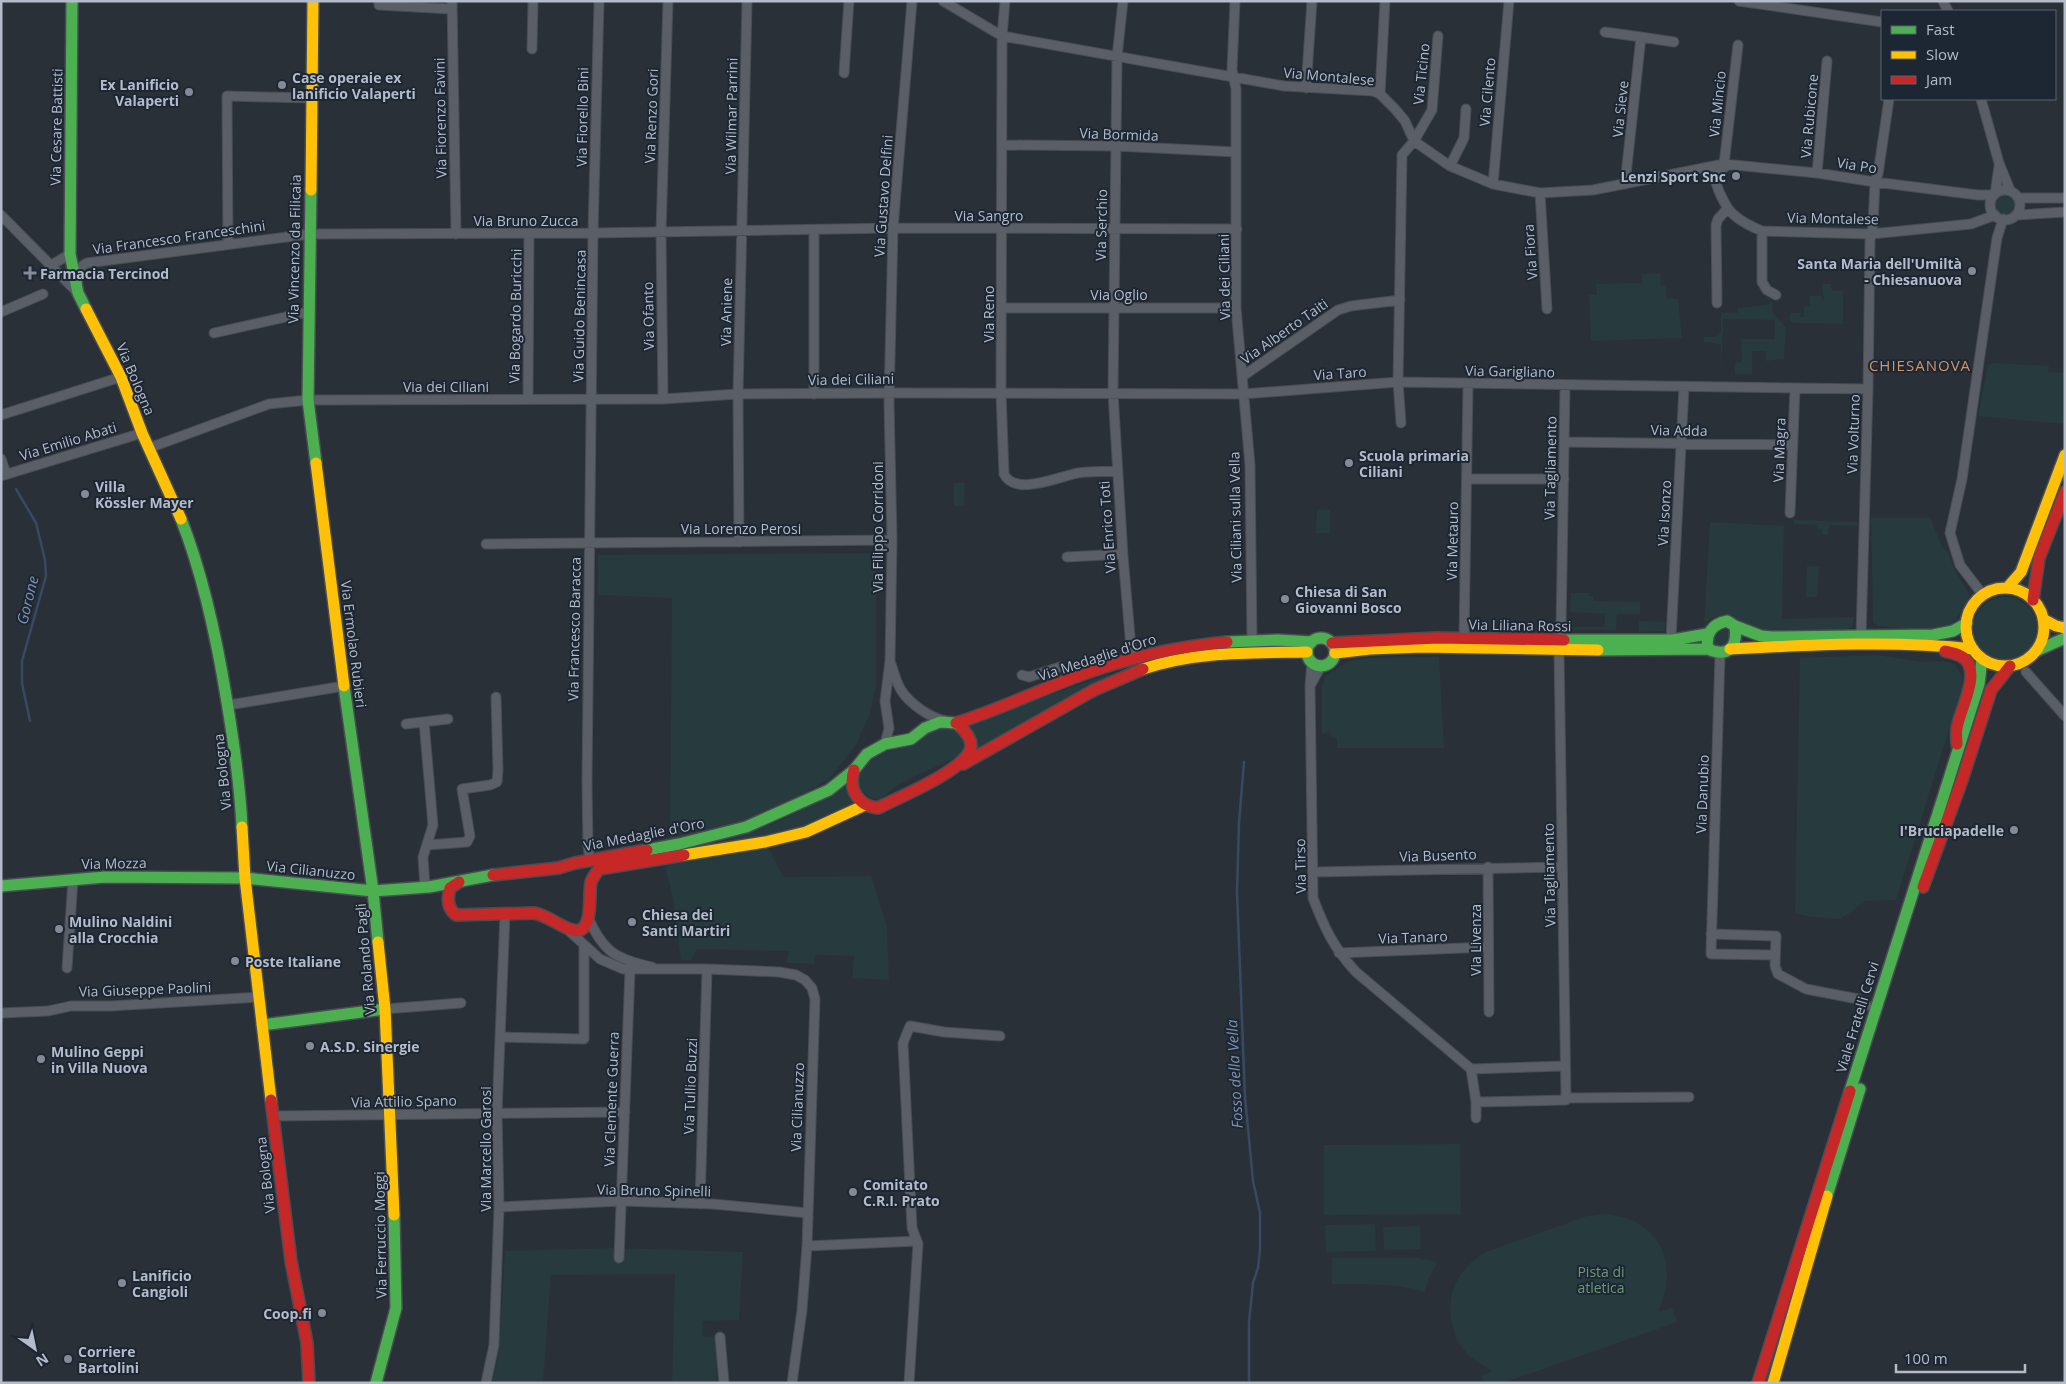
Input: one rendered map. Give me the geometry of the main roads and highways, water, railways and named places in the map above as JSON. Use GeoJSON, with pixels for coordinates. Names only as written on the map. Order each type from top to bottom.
{"type":"FeatureCollection","features":[{"type":"Feature","properties":{"kind":"waterway","name":"Gorone"},"geometry":{"type":"LineString","coordinates":[[16,489],[36,523],[45,560],[46,576],[22,661],[22,683],[30,721]]}},
{"type":"Feature","properties":{"kind":"waterway","name":"Fosso della Vella"},"geometry":{"type":"LineString","coordinates":[[1244,762],[1239,823],[1237,891],[1245,1097],[1253,1181],[1260,1213],[1260,1250],[1258,1268],[1253,1283],[1249,1322],[1249,1383]]}},
{"type":"Feature","properties":{"kind":"place","name":"Case operaie ex lanificio Valaperti"},"geometry":{"type":"Point","coordinates":[282,85]}},
{"type":"Feature","properties":{"kind":"place","name":"Ex Lanificio Valaperti"},"geometry":{"type":"Point","coordinates":[189,92]}},
{"type":"Feature","properties":{"kind":"place","name":"Lenzi Sport Snc"},"geometry":{"type":"Point","coordinates":[1736,176]}},
{"type":"Feature","properties":{"kind":"place","name":"Santa Maria dell'Umiltà - Chiesanuova"},"geometry":{"type":"Point","coordinates":[1972,271]}},
{"type":"Feature","properties":{"kind":"place","name":"Farmacia Tercinod"},"geometry":{"type":"Point","coordinates":[30,273]}},
{"type":"Feature","properties":{"kind":"place","name":"Scuola primaria Ciliani"},"geometry":{"type":"Point","coordinates":[1349,463]}},
{"type":"Feature","properties":{"kind":"place","name":"Villa Kössler Mayer"},"geometry":{"type":"Point","coordinates":[85,494]}},
{"type":"Feature","properties":{"kind":"place","name":"Chiesa di San Giovanni Bosco"},"geometry":{"type":"Point","coordinates":[1285,599]}},
{"type":"Feature","properties":{"kind":"place","name":"I'Bruciapadelle"},"geometry":{"type":"Point","coordinates":[2014,830]}},
{"type":"Feature","properties":{"kind":"place","name":"Chiesa dei Santi Martiri"},"geometry":{"type":"Point","coordinates":[632,922]}},
{"type":"Feature","properties":{"kind":"place","name":"Mulino Naldini alla Crocchia"},"geometry":{"type":"Point","coordinates":[59,929]}},
{"type":"Feature","properties":{"kind":"place","name":"Poste Italiane"},"geometry":{"type":"Point","coordinates":[235,961]}},
{"type":"Feature","properties":{"kind":"place","name":"A.S.D. Sinergie"},"geometry":{"type":"Point","coordinates":[310,1046]}},
{"type":"Feature","properties":{"kind":"place","name":"Mulino Geppi in Villa Nuova"},"geometry":{"type":"Point","coordinates":[41,1059]}},
{"type":"Feature","properties":{"kind":"place","name":"Comitato C.R.I. Prato"},"geometry":{"type":"Point","coordinates":[853,1192]}},
{"type":"Feature","properties":{"kind":"place","name":"Lanificio Cangioli"},"geometry":{"type":"Point","coordinates":[122,1283]}},
{"type":"Feature","properties":{"kind":"place","name":"Coop.fi"},"geometry":{"type":"Point","coordinates":[322,1313]}},
{"type":"Feature","properties":{"kind":"place","name":"Corriere Bartolini"},"geometry":{"type":"Point","coordinates":[68,1359]}},
{"type":"Feature","properties":{"kind":"district","name":"CHIESANOVA"},"geometry":{"type":"Point","coordinates":[1920,365]}},
{"type":"Feature","properties":{"kind":"park label","name":"Pista di atletica"},"geometry":{"type":"Point","coordinates":[1601,1279]}}]}
